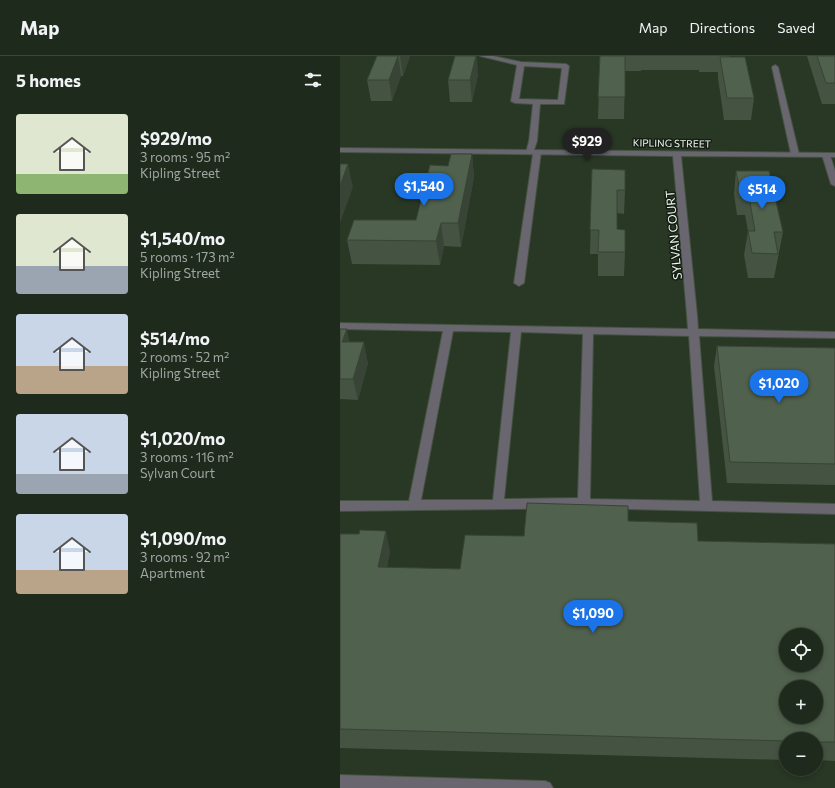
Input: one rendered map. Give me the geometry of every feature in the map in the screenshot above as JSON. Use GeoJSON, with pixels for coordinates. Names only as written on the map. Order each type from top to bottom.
{"type":"FeatureCollection","features":[{"type":"Feature","properties":{"kind":"street"},"geometry":{"type":"LineString","coordinates":[[482,56],[521,64],[566,66],[562,102],[515,102],[521,64]]}},
{"type":"Feature","properties":{"kind":"street"},"geometry":{"type":"LineString","coordinates":[[775,67],[795,154]]}},
{"type":"Feature","properties":{"kind":"street"},"geometry":{"type":"LineString","coordinates":[[519,283],[537,102]]}},
{"type":"Feature","properties":{"kind":"street","name":"KIPLING STREET"},"geometry":{"type":"LineString","coordinates":[[340,150],[831,155]]}},
{"type":"Feature","properties":{"kind":"street","name":"SYLVAN COURT"},"geometry":{"type":"LineString","coordinates":[[677,153],[692,316],[692,333],[706,505]]}},
{"type":"Feature","properties":{"kind":"street"},"geometry":{"type":"LineString","coordinates":[[831,155],[835,184]]}},
{"type":"Feature","properties":{"kind":"street"},"geometry":{"type":"LineString","coordinates":[[340,326],[835,335]]}},
{"type":"Feature","properties":{"kind":"street"},"geometry":{"type":"LineString","coordinates":[[414,505],[449,328]]}},
{"type":"Feature","properties":{"kind":"street"},"geometry":{"type":"LineString","coordinates":[[498,504],[516,329]]}},
{"type":"Feature","properties":{"kind":"street"},"geometry":{"type":"LineString","coordinates":[[584,503],[588,331]]}},
{"type":"Feature","properties":{"kind":"street"},"geometry":{"type":"LineString","coordinates":[[340,506],[584,503],[835,509]]}},
{"type":"Feature","properties":{"kind":"street"},"geometry":{"type":"LineString","coordinates":[[340,782],[545,788]]}},
{"type":"Feature","properties":{"kind":"building"},"geometry":{"type":"Polygon","coordinates":[[[377,56],[398,56],[389,80],[367,80],[377,56]]]}},
{"type":"Feature","properties":{"kind":"building"},"geometry":{"type":"Polygon","coordinates":[[[455,56],[476,56],[470,80],[448,80],[455,56]]]}},
{"type":"Feature","properties":{"kind":"building"},"geometry":{"type":"Polygon","coordinates":[[[600,56],[625,56],[625,97],[598,97],[600,56]]]}},
{"type":"Feature","properties":{"kind":"building"},"geometry":{"type":"Polygon","coordinates":[[[817,56],[835,56],[835,83],[826,83],[817,56]]]}},
{"type":"Feature","properties":{"kind":"building"},"geometry":{"type":"Polygon","coordinates":[[[720,57],[745,57],[754,98],[727,98],[720,57]]]}},
{"type":"Feature","properties":{"kind":"building"},"geometry":{"type":"Polygon","coordinates":[[[451,154],[472,154],[458,223],[441,223],[436,241],[347,240],[354,220],[416,220],[430,165],[448,166],[451,154]]]}},
{"type":"Feature","properties":{"kind":"building"},"geometry":{"type":"Polygon","coordinates":[[[340,164],[348,164],[340,186],[340,164]]]}},
{"type":"Feature","properties":{"kind":"building"},"geometry":{"type":"Polygon","coordinates":[[[592,169],[625,170],[625,190],[617,190],[617,229],[625,230],[625,252],[598,252],[599,230],[590,230],[592,169]]]}},
{"type":"Feature","properties":{"kind":"building"},"geometry":{"type":"Polygon","coordinates":[[[736,171],[769,171],[783,232],[774,232],[778,254],[752,253],[748,231],[755,231],[748,191],[740,191],[736,171]]]}},
{"type":"Feature","properties":{"kind":"building"},"geometry":{"type":"Polygon","coordinates":[[[340,329],[347,329],[342,342],[364,342],[353,379],[340,379],[340,329]]]}},
{"type":"Feature","properties":{"kind":"building"},"geometry":{"type":"Polygon","coordinates":[[[717,346],[835,348],[835,464],[730,462],[717,346]]]}},
{"type":"Feature","properties":{"kind":"building"},"geometry":{"type":"Polygon","coordinates":[[[527,503],[628,506],[628,521],[697,523],[698,541],[835,544],[835,742],[823,742],[823,732],[779,732],[779,741],[340,729],[340,534],[359,534],[360,530],[386,531],[378,567],[460,569],[465,535],[524,536],[527,503]]]}}]}
